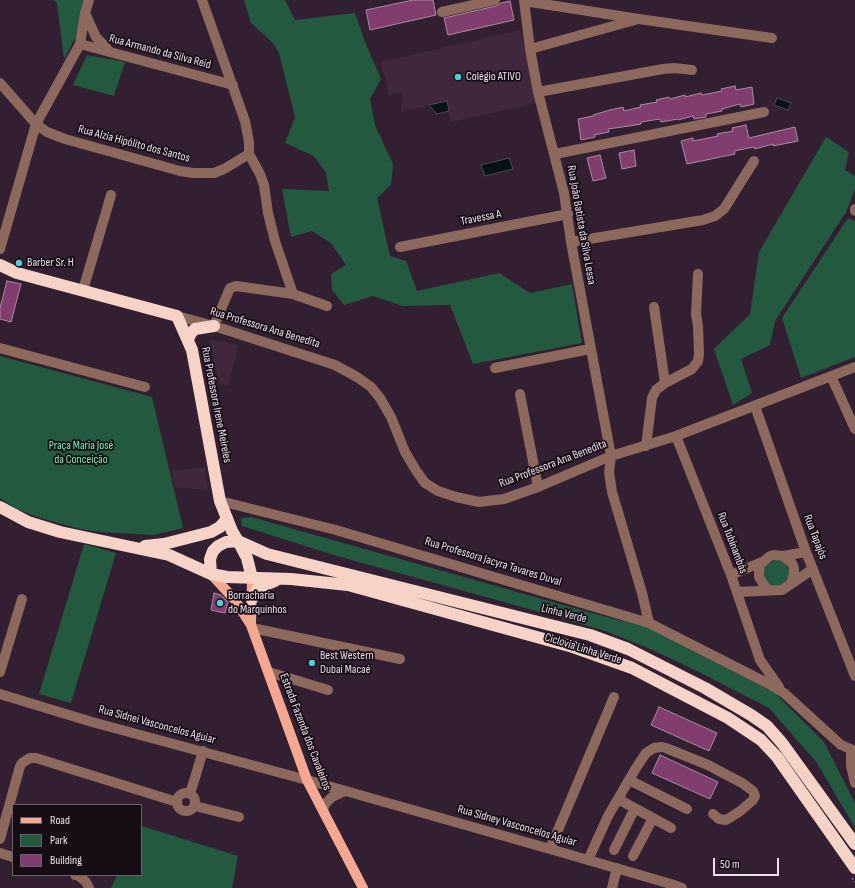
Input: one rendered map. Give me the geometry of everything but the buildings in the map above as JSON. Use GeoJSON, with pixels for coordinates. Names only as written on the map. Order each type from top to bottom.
{"type":"FeatureCollection","features":[{"type":"Feature","properties":{"kind":"highway","name":"Rua Professora Ana Benedita"},"geometry":{"type":"LineString","coordinates":[[0,265],[17,273],[177,316]]}},
{"type":"Feature","properties":{"kind":"highway"},"geometry":{"type":"LineString","coordinates":[[0,274],[8,272],[17,273]]}},
{"type":"Feature","properties":{"kind":"highway","name":"Rua Professora Irene Meireles"},"geometry":{"type":"LineString","coordinates":[[177,316],[192,350],[220,501]]}},
{"type":"Feature","properties":{"kind":"highway"},"geometry":{"type":"LineString","coordinates":[[188,339],[191,333],[195,330],[214,326]]}},
{"type":"Feature","properties":{"kind":"highway"},"geometry":{"type":"LineString","coordinates":[[220,501],[232,531],[247,558],[252,578]]}},
{"type":"Feature","properties":{"kind":"highway"},"geometry":{"type":"LineString","coordinates":[[0,507],[28,522],[60,532],[133,546],[170,555],[211,574],[227,577],[290,579],[348,585],[573,647],[632,668],[728,718],[768,746],[777,757],[853,872]]}},
{"type":"Feature","properties":{"kind":"highway"},"geometry":{"type":"LineString","coordinates":[[133,546],[164,544],[211,532],[220,527],[227,519]]}},
{"type":"Feature","properties":{"kind":"highway"},"geometry":{"type":"LineString","coordinates":[[211,574],[210,559],[213,551],[218,546],[226,542],[238,541]]}},
{"type":"Feature","properties":{"kind":"highway","name":"Linha Verde"},"geometry":{"type":"LineString","coordinates":[[238,541],[267,554],[590,635],[628,648],[710,691],[751,715],[766,726],[782,743],[855,844]]}},
{"type":"Feature","properties":{"kind":"highway"},"geometry":{"type":"LineString","coordinates":[[252,599],[258,588],[263,585],[274,581],[290,579]]}},
{"type":"Feature","properties":{"kind":"main road","name":"Estrada Fazenda dos Cavaleiros"},"geometry":{"type":"LineString","coordinates":[[211,574],[235,600],[252,627],[307,780],[363,888]]}},
{"type":"Feature","properties":{"kind":"main road","name":"Estrada Fazenda dos Cavaleiros"},"geometry":{"type":"LineString","coordinates":[[252,578],[252,627]]}},
{"type":"Feature","properties":{"kind":"street"},"geometry":{"type":"LineString","coordinates":[[0,249],[36,124],[80,44],[85,13],[89,0]]}},
{"type":"Feature","properties":{"kind":"street"},"geometry":{"type":"LineString","coordinates":[[202,0],[245,121],[249,142],[249,154],[264,185],[275,241],[294,294]]}},
{"type":"Feature","properties":{"kind":"street"},"geometry":{"type":"LineString","coordinates":[[442,12],[495,0]]}},
{"type":"Feature","properties":{"kind":"street"},"geometry":{"type":"LineString","coordinates":[[524,1],[772,38]]}},
{"type":"Feature","properties":{"kind":"street","name":"Rua João Batista da Silva Lessa"},"geometry":{"type":"LineString","coordinates":[[524,1],[530,49],[538,92],[555,154],[568,214],[571,242],[611,456],[609,472],[612,492],[642,593],[649,623]]}},
{"type":"Feature","properties":{"kind":"street"},"geometry":{"type":"LineString","coordinates":[[85,13],[101,44],[110,52]]}},
{"type":"Feature","properties":{"kind":"street"},"geometry":{"type":"LineString","coordinates":[[530,49],[638,19]]}},
{"type":"Feature","properties":{"kind":"street","name":"Rua Armando da Silva Reid"},"geometry":{"type":"LineString","coordinates":[[80,44],[233,85]]}},
{"type":"Feature","properties":{"kind":"street"},"geometry":{"type":"LineString","coordinates":[[538,92],[662,69],[674,68],[692,70]]}},
{"type":"Feature","properties":{"kind":"street","name":"Rua Alzia Hipólito dos Santos"},"geometry":{"type":"LineString","coordinates":[[0,83],[36,124],[47,132],[65,139],[180,171],[193,173],[214,173],[249,154]]}},
{"type":"Feature","properties":{"kind":"street"},"geometry":{"type":"LineString","coordinates":[[555,154],[764,112]]}},
{"type":"Feature","properties":{"kind":"street"},"geometry":{"type":"LineString","coordinates":[[571,242],[704,220],[715,216],[724,209],[754,162]]}},
{"type":"Feature","properties":{"kind":"street"},"geometry":{"type":"LineString","coordinates":[[83,290],[111,195]]}},
{"type":"Feature","properties":{"kind":"street","name":"Travessa A"},"geometry":{"type":"LineString","coordinates":[[400,248],[568,214]]}},
{"type":"Feature","properties":{"kind":"street"},"geometry":{"type":"LineString","coordinates":[[646,446],[652,398],[656,390],[665,383],[692,369],[698,360],[699,354],[696,314],[698,274]]}},
{"type":"Feature","properties":{"kind":"street"},"geometry":{"type":"LineString","coordinates":[[214,326],[230,288],[236,286],[294,294],[326,306]]}},
{"type":"Feature","properties":{"kind":"street"},"geometry":{"type":"LineString","coordinates":[[654,307],[665,383]]}},
{"type":"Feature","properties":{"kind":"street","name":"Rua Professora Ana Benedita"},"geometry":{"type":"LineString","coordinates":[[177,316],[214,326],[335,365],[357,377],[371,388],[380,398],[405,452],[417,472],[426,483],[438,491],[479,502],[504,499],[538,487],[611,456],[676,436],[855,367]]}},
{"type":"Feature","properties":{"kind":"street"},"geometry":{"type":"LineString","coordinates":[[0,348],[145,386]]}},
{"type":"Feature","properties":{"kind":"street"},"geometry":{"type":"LineString","coordinates":[[495,368],[590,348]]}},
{"type":"Feature","properties":{"kind":"street"},"geometry":{"type":"LineString","coordinates":[[831,376],[855,429]]}},
{"type":"Feature","properties":{"kind":"street"},"geometry":{"type":"LineString","coordinates":[[520,394],[538,487]]}},
{"type":"Feature","properties":{"kind":"street","name":"Rua Tapajós"},"geometry":{"type":"LineString","coordinates":[[755,406],[806,552],[854,672]]}},
{"type":"Feature","properties":{"kind":"street","name":"Rua Tubinambás"},"geometry":{"type":"LineString","coordinates":[[676,436],[731,575],[760,660]]}},
{"type":"Feature","properties":{"kind":"street","name":"Rua Professora Jacyra Tavares Duval"},"geometry":{"type":"LineString","coordinates":[[220,501],[336,530],[649,623],[784,693]]}},
{"type":"Feature","properties":{"kind":"street"},"geometry":{"type":"LineString","coordinates":[[770,590],[765,587],[759,577],[760,566],[764,561],[770,556],[774,555],[783,556],[806,552]]}},
{"type":"Feature","properties":{"kind":"street"},"geometry":{"type":"LineString","coordinates":[[783,556],[792,563],[794,568],[791,584]]}},
{"type":"Feature","properties":{"kind":"street"},"geometry":{"type":"LineString","coordinates":[[731,575],[764,561]]}},
{"type":"Feature","properties":{"kind":"street"},"geometry":{"type":"LineString","coordinates":[[737,592],[782,590],[813,569]]}},
{"type":"Feature","properties":{"kind":"street"},"geometry":{"type":"LineString","coordinates":[[0,672],[22,599]]}},
{"type":"Feature","properties":{"kind":"street"},"geometry":{"type":"LineString","coordinates":[[252,627],[400,659]]}},
{"type":"Feature","properties":{"kind":"street"},"geometry":{"type":"LineString","coordinates":[[749,674],[758,673],[760,668],[760,660]]}},
{"type":"Feature","properties":{"kind":"street","name":"Rua Professora Jacyra Tavares Duval"},"geometry":{"type":"LineString","coordinates":[[760,660],[784,693],[841,745],[853,750]]}},
{"type":"Feature","properties":{"kind":"street"},"geometry":{"type":"LineString","coordinates":[[269,672],[328,690]]}},
{"type":"Feature","properties":{"kind":"street","name":"Rua Sidnei Vasconcelos Aguiar"},"geometry":{"type":"LineString","coordinates":[[0,694],[99,723],[307,780]]}},
{"type":"Feature","properties":{"kind":"street"},"geometry":{"type":"LineString","coordinates":[[550,849],[614,696]]}},
{"type":"Feature","properties":{"kind":"street"},"geometry":{"type":"LineString","coordinates":[[588,860],[608,816],[628,780],[646,753],[654,748],[662,747],[708,765],[742,783],[753,791],[755,796],[753,800],[739,812],[726,820],[719,820],[713,814]]}},
{"type":"Feature","properties":{"kind":"street"},"geometry":{"type":"LineString","coordinates":[[853,750],[851,766],[855,783]]}},
{"type":"Feature","properties":{"kind":"street"},"geometry":{"type":"LineString","coordinates":[[190,794],[203,751]]}},
{"type":"Feature","properties":{"kind":"street"},"geometry":{"type":"LineString","coordinates":[[0,839],[20,766],[30,758],[36,758],[177,802]]}},
{"type":"Feature","properties":{"kind":"street","name":"Rua Sidney Vasconcelos Aguiar"},"geometry":{"type":"LineString","coordinates":[[307,780],[617,868],[682,888]]}},
{"type":"Feature","properties":{"kind":"street"},"geometry":{"type":"LineString","coordinates":[[628,780],[688,809]]}},
{"type":"Feature","properties":{"kind":"street"},"geometry":{"type":"LineString","coordinates":[[322,811],[325,804],[332,797],[345,791]]}},
{"type":"Feature","properties":{"kind":"street"},"geometry":{"type":"LineString","coordinates":[[181,794],[190,794],[194,799],[194,806],[187,812],[182,811],[178,807],[178,798],[181,794]]}},
{"type":"Feature","properties":{"kind":"street"},"geometry":{"type":"LineString","coordinates":[[618,799],[671,828]]}},
{"type":"Feature","properties":{"kind":"street"},"geometry":{"type":"LineString","coordinates":[[194,806],[239,817]]}},
{"type":"Feature","properties":{"kind":"street"},"geometry":{"type":"LineString","coordinates":[[614,850],[635,808]]}},
{"type":"Feature","properties":{"kind":"street"},"geometry":{"type":"LineString","coordinates":[[633,856],[654,818]]}},
{"type":"Feature","properties":{"kind":"street"},"geometry":{"type":"LineString","coordinates":[[0,853],[12,857]]}},
{"type":"Feature","properties":{"kind":"street"},"geometry":{"type":"LineString","coordinates":[[612,888],[617,868]]}},
{"type":"Feature","properties":{"kind":"street"},"geometry":{"type":"LineString","coordinates":[[79,876],[86,882],[89,888]]}},
{"type":"Feature","properties":{"kind":"path"},"geometry":{"type":"LineString","coordinates":[[853,872],[855,882]]}},
{"type":"Feature","properties":{"kind":"shaded area","name":"Colégio ATIVO"},"geometry":{"type":"Polygon","coordinates":[[[520,30],[537,103],[451,122],[446,101],[401,112],[402,92],[389,95],[381,62],[520,30]]]}},
{"type":"Feature","properties":{"kind":"shaded area"},"geometry":{"type":"Polygon","coordinates":[[[777,98],[791,103],[788,110],[774,105],[777,98]]]}},
{"type":"Feature","properties":{"kind":"shaded area"},"geometry":{"type":"Polygon","coordinates":[[[447,101],[449,111],[437,114],[429,105],[447,101]]]}},
{"type":"Feature","properties":{"kind":"shaded area"},"geometry":{"type":"Polygon","coordinates":[[[509,158],[513,169],[485,176],[481,165],[509,158]]]}},
{"type":"Feature","properties":{"kind":"shaded area"},"geometry":{"type":"Polygon","coordinates":[[[209,339],[238,345],[229,385],[219,384],[209,339]]]}},
{"type":"Feature","properties":{"kind":"shaded area"},"geometry":{"type":"Polygon","coordinates":[[[205,467],[208,490],[175,487],[172,471],[205,467]]]}},
{"type":"Feature","properties":{"kind":"green space"},"geometry":{"type":"Polygon","coordinates":[[[53,0],[84,0],[77,35],[64,59],[57,3],[53,0]]]}},
{"type":"Feature","properties":{"kind":"green space"},"geometry":{"type":"Polygon","coordinates":[[[244,0],[285,0],[295,20],[355,13],[365,42],[381,79],[370,99],[375,125],[393,164],[391,185],[377,198],[390,256],[406,261],[417,291],[499,273],[530,293],[572,284],[582,343],[473,364],[450,305],[403,306],[373,296],[344,305],[332,290],[331,274],[346,265],[331,243],[312,231],[291,237],[282,189],[329,191],[326,173],[314,156],[285,143],[295,117],[279,53],[273,43],[251,23],[244,0]]]}},
{"type":"Feature","properties":{"kind":"green space"},"geometry":{"type":"Polygon","coordinates":[[[87,55],[125,62],[114,96],[73,85],[87,55]]]}},
{"type":"Feature","properties":{"kind":"green space"},"geometry":{"type":"Polygon","coordinates":[[[826,137],[849,152],[845,170],[855,176],[855,189],[846,212],[775,321],[770,345],[741,359],[752,393],[733,405],[714,349],[750,314],[759,252],[826,137]]]}},
{"type":"Feature","properties":{"kind":"green space"},"geometry":{"type":"Polygon","coordinates":[[[848,218],[855,221],[855,357],[801,378],[782,318],[848,218]]]}},
{"type":"Feature","properties":{"kind":"green space","name":"Praça Maria José da Conceição"},"geometry":{"type":"Polygon","coordinates":[[[0,356],[152,397],[183,528],[153,535],[100,532],[80,529],[37,517],[17,509],[0,498],[0,356]]]}},
{"type":"Feature","properties":{"kind":"green space"},"geometry":{"type":"Polygon","coordinates":[[[251,517],[599,615],[651,628],[775,693],[824,742],[855,803],[855,828],[817,763],[769,708],[697,671],[648,648],[605,631],[337,556],[242,526],[241,518],[251,517]]]}},
{"type":"Feature","properties":{"kind":"green space"},"geometry":{"type":"Polygon","coordinates":[[[84,544],[116,553],[71,703],[39,694],[84,544]]]}},
{"type":"Feature","properties":{"kind":"green space"},"geometry":{"type":"Polygon","coordinates":[[[775,560],[786,563],[790,573],[788,580],[780,586],[771,586],[764,578],[764,570],[766,565],[775,560]]]}},
{"type":"Feature","properties":{"kind":"green space"},"geometry":{"type":"Polygon","coordinates":[[[142,826],[238,856],[232,888],[111,888],[117,876],[142,876],[142,826]]]}},
{"type":"Feature","properties":{"kind":"place","name":"Colégio ATIVO"},"geometry":{"type":"Point","coordinates":[458,77]}},
{"type":"Feature","properties":{"kind":"place","name":"Barber Sr. H"},"geometry":{"type":"Point","coordinates":[19,263]}},
{"type":"Feature","properties":{"kind":"place","name":"Borracharia do Marquinhos"},"geometry":{"type":"Point","coordinates":[220,603]}},
{"type":"Feature","properties":{"kind":"place","name":"Best Western Dubai Macaé"},"geometry":{"type":"Point","coordinates":[312,663]}}]}
